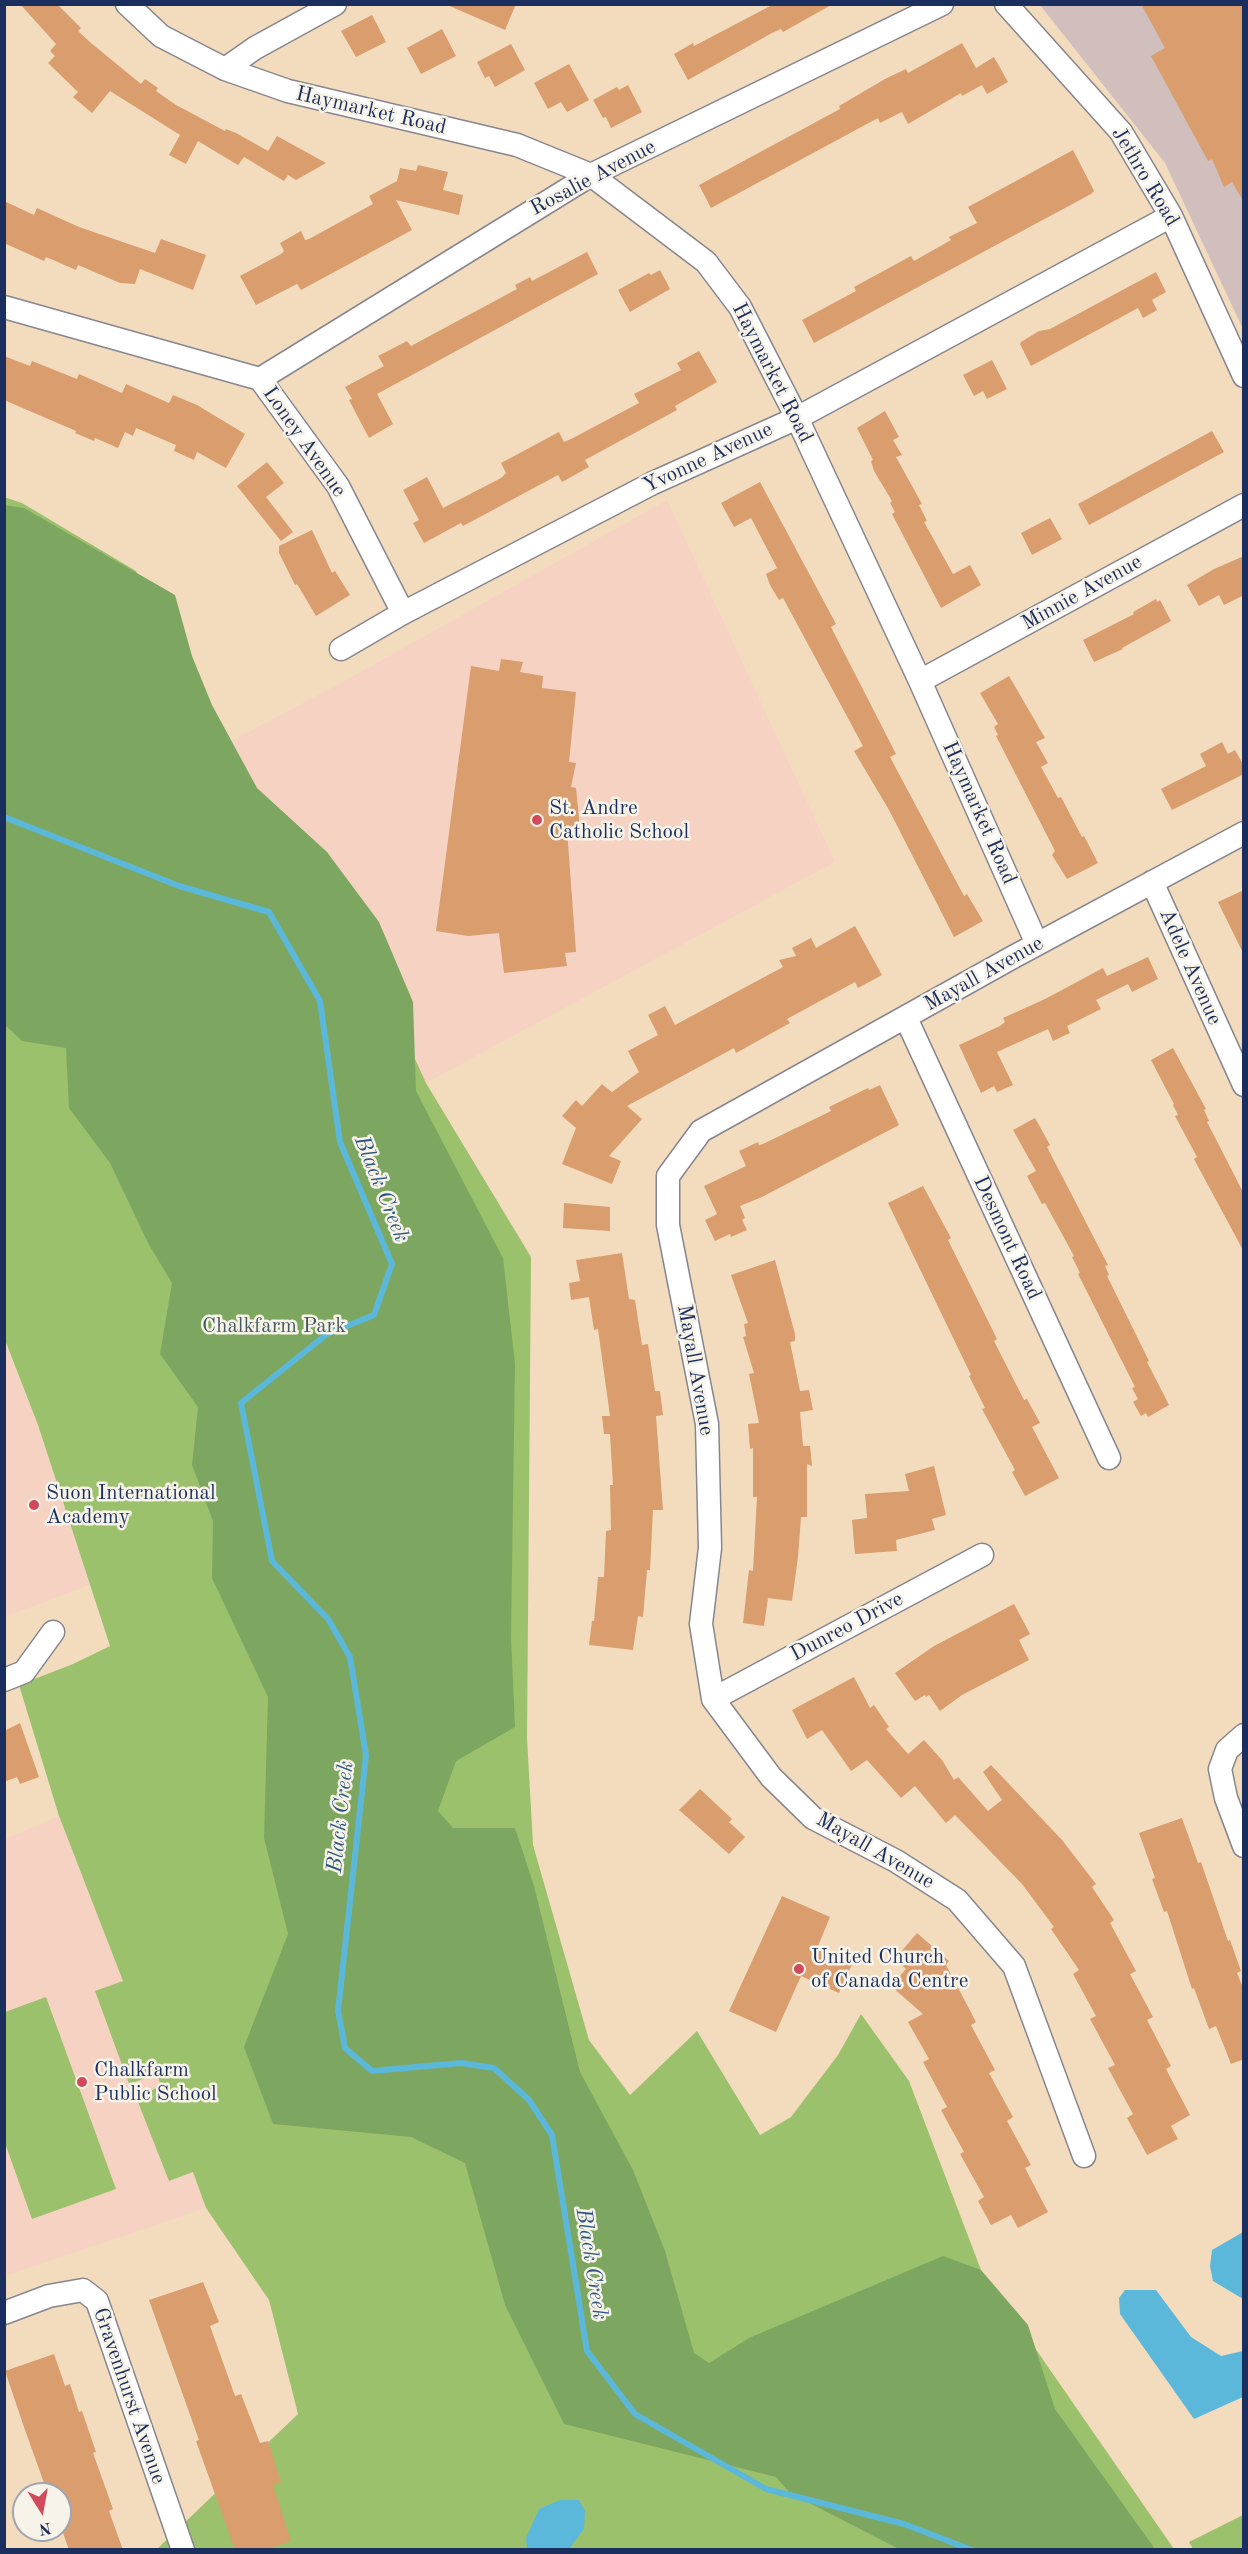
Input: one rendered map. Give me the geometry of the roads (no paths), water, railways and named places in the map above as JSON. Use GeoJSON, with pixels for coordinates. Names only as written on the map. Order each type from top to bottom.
{"type":"FeatureCollection","features":[{"type":"Feature","properties":{"kind":"street","name":"Haymarket Road"},"geometry":{"type":"LineString","coordinates":[[127,4],[161,36],[225,69],[288,91],[517,145],[591,175],[706,262],[740,307],[797,418],[920,681],[1037,944]]}},
{"type":"Feature","properties":{"kind":"street"},"geometry":{"type":"LineString","coordinates":[[225,69],[255,48],[334,4]]}},
{"type":"Feature","properties":{"kind":"street","name":"Rosalie Avenue"},"geometry":{"type":"LineString","coordinates":[[260,379],[591,175],[942,4]]}},
{"type":"Feature","properties":{"kind":"street","name":"Jethro Road"},"geometry":{"type":"LineString","coordinates":[[1006,4],[1121,132],[1171,216],[1244,376]]}},
{"type":"Feature","properties":{"kind":"street","name":"Yvonne Avenue"},"geometry":{"type":"LineString","coordinates":[[341,650],[403,613],[653,483],[797,418],[1171,216]]}},
{"type":"Feature","properties":{"kind":"street","name":"Loney Avenue"},"geometry":{"type":"LineString","coordinates":[[4,307],[260,379],[338,486],[403,613]]}},
{"type":"Feature","properties":{"kind":"street","name":"Minnie Avenue"},"geometry":{"type":"LineString","coordinates":[[920,681],[1244,505]]}},
{"type":"Feature","properties":{"kind":"street","name":"Mayall Avenue"},"geometry":{"type":"LineString","coordinates":[[1084,2156],[1014,1966],[957,1900],[896,1861],[813,1818],[771,1777],[713,1699],[701,1624],[710,1548],[707,1424],[668,1225],[668,1176],[701,1131],[1037,944],[1244,833]]}},
{"type":"Feature","properties":{"kind":"street","name":"Adele Avenue"},"geometry":{"type":"LineString","coordinates":[[1152,882],[1244,1085]]}},
{"type":"Feature","properties":{"kind":"street","name":"Desmont Road"},"geometry":{"type":"LineString","coordinates":[[906,1017],[1108,1458]]}},
{"type":"Feature","properties":{"kind":"street","name":"Dunreo Drive"},"geometry":{"type":"LineString","coordinates":[[713,1699],[982,1554]]}},
{"type":"Feature","properties":{"kind":"street"},"geometry":{"type":"LineString","coordinates":[[4,1680],[24,1672],[53,1632]]}},
{"type":"Feature","properties":{"kind":"street"},"geometry":{"type":"LineString","coordinates":[[1244,1735],[1227,1750],[1220,1769],[1226,1798],[1244,1846]]}},
{"type":"Feature","properties":{"kind":"street","name":"Gravenhurst Avenue"},"geometry":{"type":"LineString","coordinates":[[4,2313],[49,2296],[83,2290],[97,2301],[183,2550]]}},
{"type":"Feature","properties":{"kind":"water"},"geometry":{"type":"Polygon","coordinates":[[[1243,2232],[1244,2299],[1213,2281],[1210,2266],[1212,2250],[1243,2232]]]}},
{"type":"Feature","properties":{"kind":"water"},"geometry":{"type":"Polygon","coordinates":[[[1125,2290],[1156,2290],[1191,2337],[1221,2356],[1243,2351],[1243,2397],[1194,2419],[1120,2314],[1119,2298],[1125,2290]]]}},
{"type":"Feature","properties":{"kind":"water"},"geometry":{"type":"Polygon","coordinates":[[[560,2500],[579,2500],[585,2511],[584,2529],[569,2549],[527,2549],[526,2538],[539,2509],[560,2500]]]}},
{"type":"Feature","properties":{"kind":"waterway","name":"Black Creek"},"geometry":{"type":"LineString","coordinates":[[4,817],[179,886],[269,912],[320,1001],[340,1142],[392,1264],[374,1315],[327,1334],[241,1403],[272,1561],[328,1619],[350,1657],[366,1755],[338,2011],[345,2048],[372,2071],[461,2063],[494,2068],[529,2100],[552,2135],[587,2351],[635,2414],[766,2489],[904,2524],[972,2550]]}},
{"type":"Feature","properties":{"kind":"place","name":"St. Andre Catholic School"},"geometry":{"type":"Point","coordinates":[537,820]}},
{"type":"Feature","properties":{"kind":"place","name":"Suon International Academy"},"geometry":{"type":"Point","coordinates":[34,1505]}},
{"type":"Feature","properties":{"kind":"place","name":"United Church of Canada Centre"},"geometry":{"type":"Point","coordinates":[799,1969]}},
{"type":"Feature","properties":{"kind":"place","name":"Chalkfarm Public School"},"geometry":{"type":"Point","coordinates":[82,2082]}},
{"type":"Feature","properties":{"kind":"park label","name":"Chalkfarm Park"},"geometry":{"type":"Point","coordinates":[274,1326]}}]}
